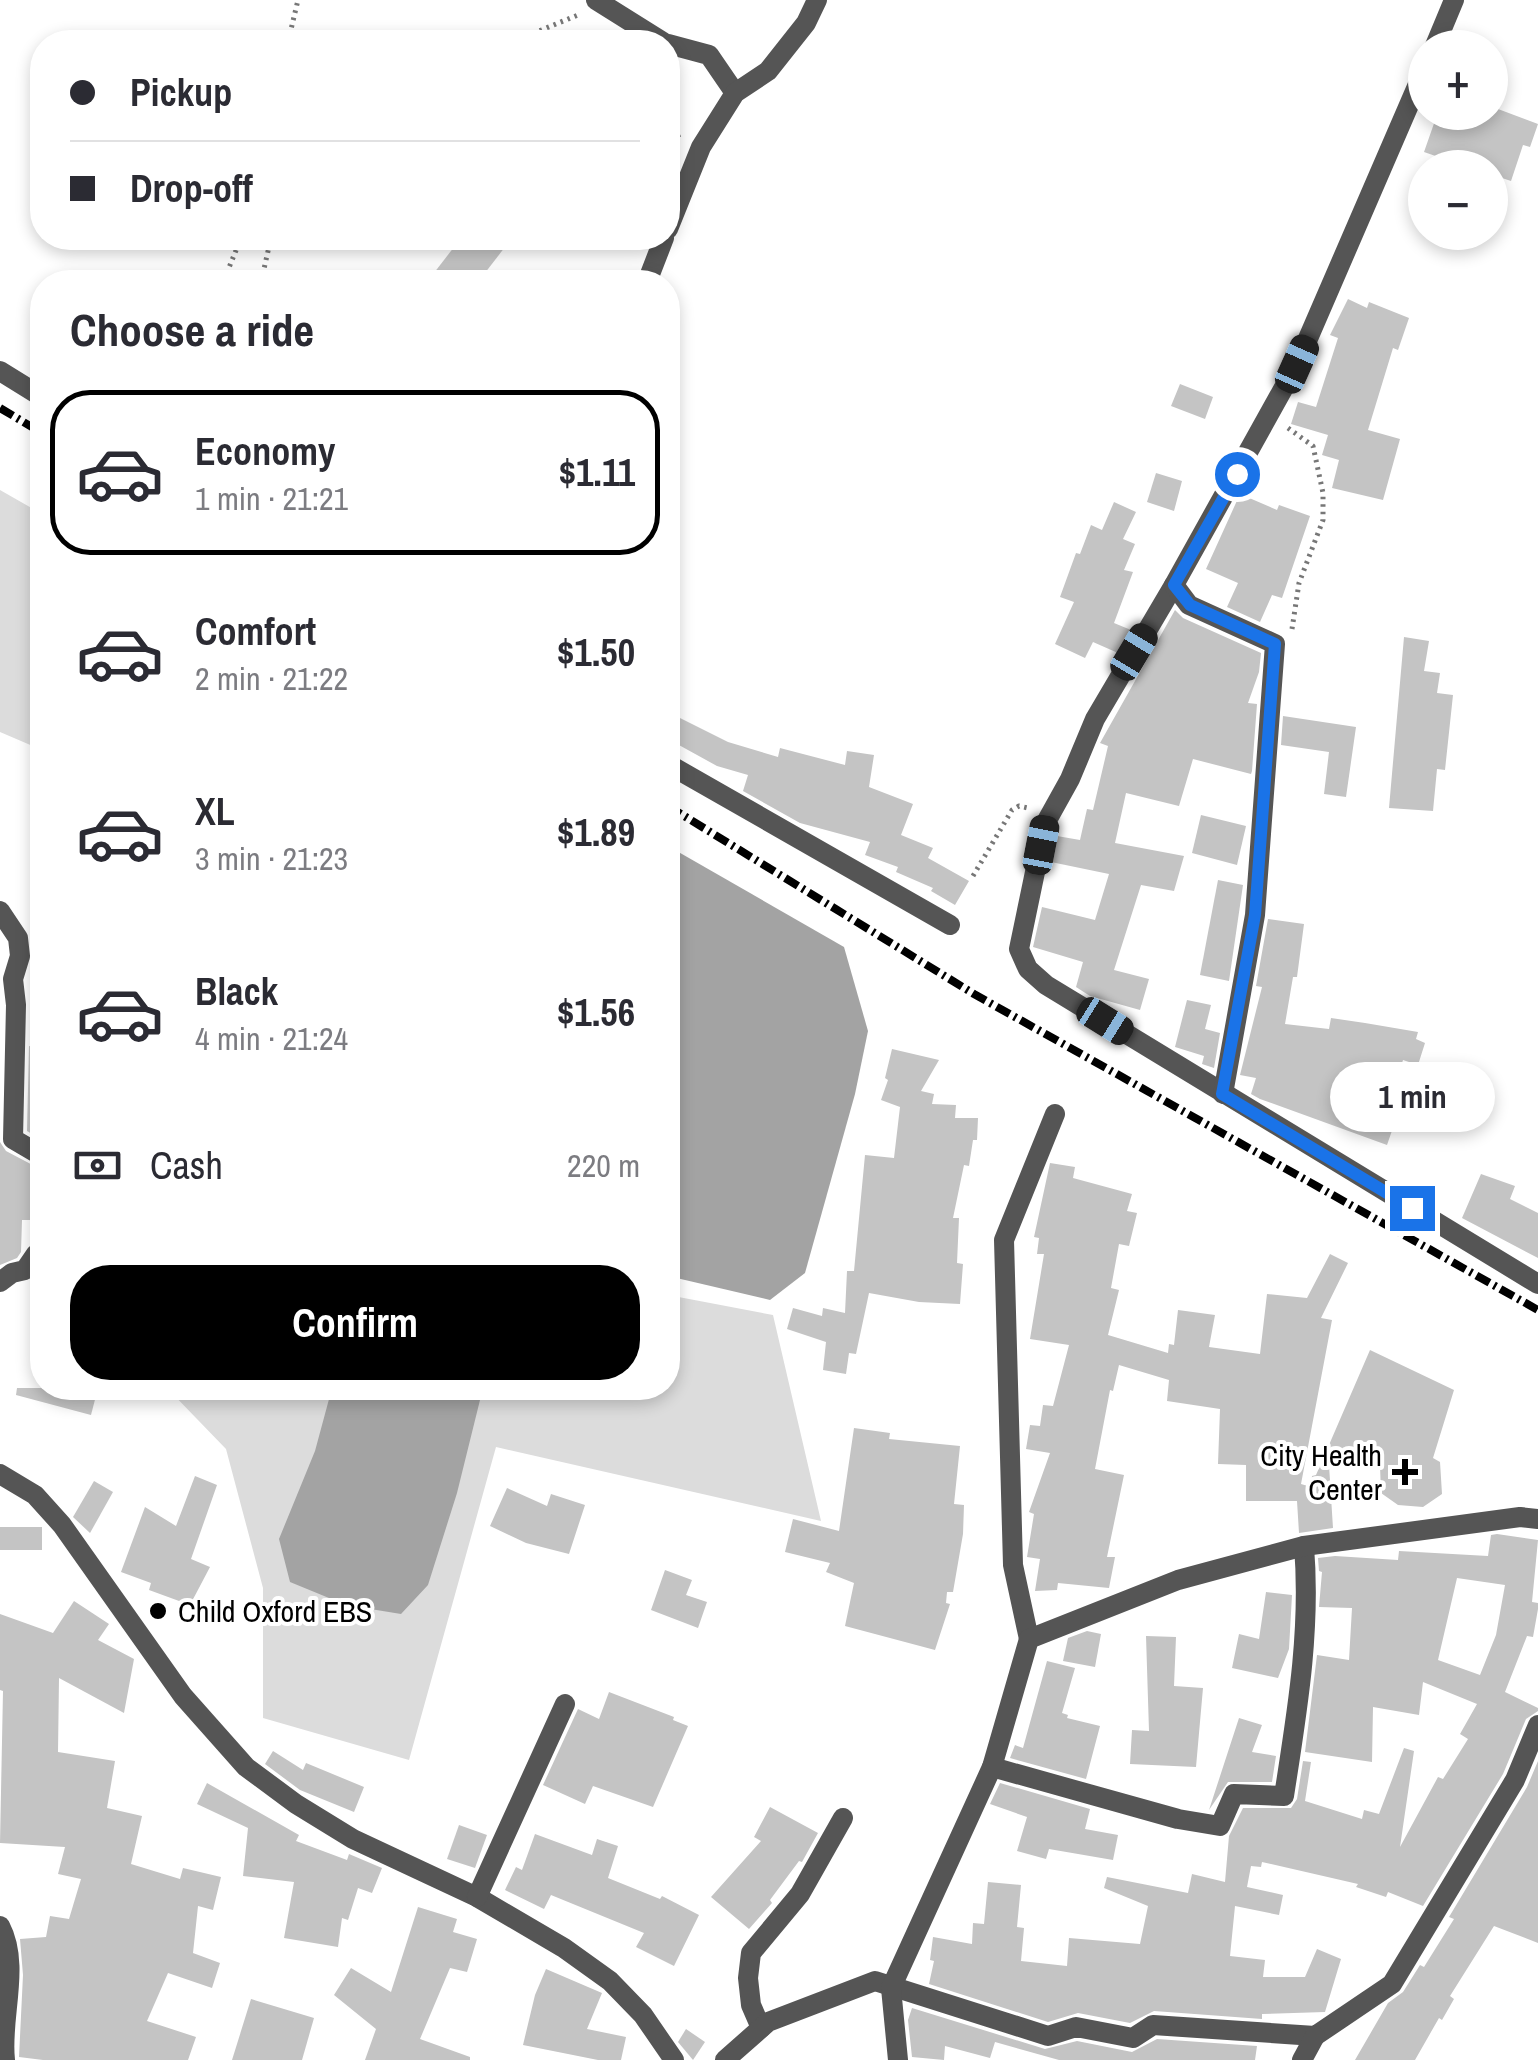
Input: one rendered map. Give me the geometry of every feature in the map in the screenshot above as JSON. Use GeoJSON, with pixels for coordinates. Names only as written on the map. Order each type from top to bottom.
{"type":"FeatureCollection","features":[{"type":"Feature","properties":{"kind":"street"},"geometry":{"type":"LineString","coordinates":[[680,200],[701,147],[735,94],[768,71],[806,24],[817,0]]}},
{"type":"Feature","properties":{"kind":"street"},"geometry":{"type":"LineString","coordinates":[[1442,30],[1454,0]]}},
{"type":"Feature","properties":{"kind":"street"},"geometry":{"type":"LineString","coordinates":[[598,1],[644,30]]}},
{"type":"Feature","properties":{"kind":"street"},"geometry":{"type":"LineString","coordinates":[[680,47],[709,54],[735,94]]}},
{"type":"Feature","properties":{"kind":"street"},"geometry":{"type":"LineString","coordinates":[[1408,107],[1297,364],[1095,718],[1070,779],[1045,824],[1019,949],[1028,969],[1046,985],[1538,1284]]}},
{"type":"Feature","properties":{"kind":"street"},"geometry":{"type":"LineString","coordinates":[[0,371],[30,389]]}},
{"type":"Feature","properties":{"kind":"street"},"geometry":{"type":"LineString","coordinates":[[1174,585],[1190,605],[1275,644],[1255,915],[1222,1094]]}},
{"type":"Feature","properties":{"kind":"street"},"geometry":{"type":"LineString","coordinates":[[680,771],[950,925]]}},
{"type":"Feature","properties":{"kind":"street"},"geometry":{"type":"LineString","coordinates":[[0,911],[18,938],[20,956],[13,979],[13,1138],[30,1149]]}},
{"type":"Feature","properties":{"kind":"street"},"geometry":{"type":"LineString","coordinates":[[898,2060],[891,1988],[992,1767],[1029,1639],[1013,1565],[1004,1240],[1055,1114]]}},
{"type":"Feature","properties":{"kind":"street"},"geometry":{"type":"LineString","coordinates":[[0,1282],[30,1263]]}},
{"type":"Feature","properties":{"kind":"street"},"geometry":{"type":"LineString","coordinates":[[0,1474],[35,1495],[62,1526],[184,1696],[246,1767],[296,1804],[353,1838],[477,1897],[564,1948],[610,1981],[642,2015],[674,2060]]}},
{"type":"Feature","properties":{"kind":"street"},"geometry":{"type":"LineString","coordinates":[[1029,1639],[1178,1580],[1304,1546],[1520,1517],[1538,1520]]}},
{"type":"Feature","properties":{"kind":"street"},"geometry":{"type":"LineString","coordinates":[[992,1767],[1178,1819],[1220,1826],[1234,1794],[1284,1796],[1304,1666],[1308,1598],[1304,1546]]}},
{"type":"Feature","properties":{"kind":"street"},"geometry":{"type":"LineString","coordinates":[[477,1897],[565,1704]]}},
{"type":"Feature","properties":{"kind":"street"},"geometry":{"type":"LineString","coordinates":[[1302,2060],[1315,2036],[1392,1984],[1515,1780],[1538,1724]]}},
{"type":"Feature","properties":{"kind":"street"},"geometry":{"type":"LineString","coordinates":[[762,2028],[751,2006],[751,1953],[800,1894],[842,1818]]}},
{"type":"Feature","properties":{"kind":"street"},"geometry":{"type":"LineString","coordinates":[[0,1926],[8,1960],[2,2041],[5,2060]]}},
{"type":"Feature","properties":{"kind":"street"},"geometry":{"type":"LineString","coordinates":[[725,2060],[768,2022],[875,1981],[1048,2036],[1076,2027],[1132,2038],[1153,2025],[1315,2036]]}},
{"type":"Feature","properties":{"kind":"path"},"geometry":{"type":"LineString","coordinates":[[291,30],[298,0]]}},
{"type":"Feature","properties":{"kind":"path"},"geometry":{"type":"LineString","coordinates":[[544,30],[568,21],[598,1]]}},
{"type":"Feature","properties":{"kind":"path"},"geometry":{"type":"LineString","coordinates":[[1268,417],[1314,446],[1323,493],[1323,520],[1300,583],[1291,632]]}},
{"type":"Feature","properties":{"kind":"path"},"geometry":{"type":"LineString","coordinates":[[973,876],[1012,810],[1019,806],[1050,814]]}},
{"type":"Feature","properties":{"kind":"shaded area"},"geometry":{"type":"Polygon","coordinates":[[[0,490],[30,507],[30,745],[0,732],[0,490]]]}},
{"type":"Feature","properties":{"kind":"shaded area"},"geometry":{"type":"Polygon","coordinates":[[[680,853],[844,947],[868,1031],[855,1094],[805,1273],[770,1300],[680,1279],[680,853]]]}},
{"type":"Feature","properties":{"kind":"shaded area"},"geometry":{"type":"Polygon","coordinates":[[[680,1297],[773,1315],[821,1521],[496,1447],[409,1760],[263,1718],[263,1588],[226,1449],[179,1400],[680,1400],[680,1297]]]}},
{"type":"Feature","properties":{"kind":"shaded area"},"geometry":{"type":"Polygon","coordinates":[[[329,1400],[480,1400],[457,1493],[428,1585],[401,1614],[346,1605],[290,1582],[279,1539],[315,1451],[329,1400]]]}},
{"type":"Feature","properties":{"kind":"building"},"geometry":{"type":"Polygon","coordinates":[[[1508,113],[1538,124],[1530,147],[1523,145],[1511,181],[1508,150],[1425,150],[1432,130],[1508,130],[1508,113]]]}},
{"type":"Feature","properties":{"kind":"building"},"geometry":{"type":"Polygon","coordinates":[[[452,250],[503,250],[487,270],[436,270],[452,250]]]}},
{"type":"Feature","properties":{"kind":"building"},"geometry":{"type":"Polygon","coordinates":[[[1348,299],[1367,308],[1369,302],[1409,318],[1398,350],[1393,348],[1368,430],[1400,439],[1383,500],[1332,488],[1339,460],[1322,455],[1328,435],[1291,424],[1298,402],[1316,407],[1338,338],[1330,335],[1348,299]]]}},
{"type":"Feature","properties":{"kind":"building"},"geometry":{"type":"Polygon","coordinates":[[[1180,384],[1213,397],[1205,419],[1171,406],[1180,384]]]}},
{"type":"Feature","properties":{"kind":"building"},"geometry":{"type":"Polygon","coordinates":[[[1156,473],[1182,481],[1174,511],[1147,502],[1156,473]]]}},
{"type":"Feature","properties":{"kind":"building"},"geometry":{"type":"Polygon","coordinates":[[[1240,494],[1277,510],[1279,505],[1310,516],[1282,598],[1272,595],[1260,622],[1227,607],[1238,583],[1206,569],[1240,494]]]}},
{"type":"Feature","properties":{"kind":"building"},"geometry":{"type":"Polygon","coordinates":[[[1114,502],[1136,512],[1123,539],[1135,544],[1124,570],[1133,572],[1114,623],[1131,630],[1118,653],[1093,642],[1085,658],[1055,644],[1074,602],[1060,597],[1091,525],[1102,530],[1114,502]]]}},
{"type":"Feature","properties":{"kind":"building"},"geometry":{"type":"Polygon","coordinates":[[[1175,610],[1183,618],[1261,653],[1248,703],[1257,704],[1252,771],[1251,774],[1193,759],[1179,806],[1126,793],[1115,843],[1184,856],[1174,891],[1141,885],[1114,970],[1149,979],[1140,1010],[1090,996],[1076,987],[1083,962],[1033,947],[1042,907],[1095,920],[1109,874],[1051,862],[1057,836],[1080,840],[1087,809],[1093,810],[1108,746],[1100,743],[1175,610]]]}},
{"type":"Feature","properties":{"kind":"building"},"geometry":{"type":"Polygon","coordinates":[[[1404,637],[1429,641],[1424,671],[1440,673],[1437,693],[1453,695],[1445,770],[1437,769],[1433,811],[1389,808],[1404,637]]]}},
{"type":"Feature","properties":{"kind":"building"},"geometry":{"type":"Polygon","coordinates":[[[1283,716],[1356,727],[1346,797],[1324,794],[1329,752],[1281,745],[1283,716]]]}},
{"type":"Feature","properties":{"kind":"building"},"geometry":{"type":"Polygon","coordinates":[[[680,718],[728,742],[778,757],[780,748],[845,765],[847,751],[874,755],[869,787],[913,804],[901,835],[933,848],[928,858],[969,881],[955,905],[931,891],[933,888],[896,872],[898,867],[865,855],[870,842],[800,823],[743,791],[748,775],[717,766],[680,746],[680,718]]]}},
{"type":"Feature","properties":{"kind":"building"},"geometry":{"type":"Polygon","coordinates":[[[1201,815],[1246,826],[1237,865],[1192,853],[1201,815]]]}},
{"type":"Feature","properties":{"kind":"building"},"geometry":{"type":"Polygon","coordinates":[[[1218,880],[1243,885],[1229,981],[1200,975],[1218,880]]]}},
{"type":"Feature","properties":{"kind":"building"},"geometry":{"type":"Polygon","coordinates":[[[1268,919],[1304,924],[1297,977],[1293,977],[1285,1024],[1329,1029],[1331,1018],[1418,1032],[1416,1039],[1425,1043],[1418,1065],[1403,1060],[1384,1118],[1395,1122],[1387,1145],[1260,1099],[1251,1094],[1256,1078],[1240,1075],[1262,987],[1256,986],[1268,919]]]}},
{"type":"Feature","properties":{"kind":"building"},"geometry":{"type":"Polygon","coordinates":[[[1187,1000],[1211,1005],[1205,1029],[1220,1033],[1214,1068],[1202,1064],[1204,1056],[1175,1047],[1187,1000]]]}},
{"type":"Feature","properties":{"kind":"building"},"geometry":{"type":"Polygon","coordinates":[[[29,1046],[30,1133],[27,1131],[29,1046]]]}},
{"type":"Feature","properties":{"kind":"building"},"geometry":{"type":"Polygon","coordinates":[[[892,1049],[939,1060],[921,1091],[934,1094],[932,1104],[956,1105],[955,1118],[978,1118],[977,1140],[973,1140],[969,1166],[964,1165],[953,1218],[959,1218],[957,1263],[963,1264],[960,1304],[869,1293],[856,1354],[849,1353],[846,1374],[823,1370],[826,1342],[787,1329],[793,1308],[822,1316],[823,1308],[845,1313],[847,1271],[854,1271],[865,1155],[894,1158],[900,1107],[881,1100],[892,1049]]]}},
{"type":"Feature","properties":{"kind":"building"},"geometry":{"type":"Polygon","coordinates":[[[0,1142],[6,1151],[30,1164],[30,1220],[22,1220],[21,1252],[17,1258],[0,1265],[0,1142]]]}},
{"type":"Feature","properties":{"kind":"building"},"geometry":{"type":"Polygon","coordinates":[[[1050,1163],[1075,1167],[1073,1178],[1132,1194],[1127,1211],[1137,1213],[1129,1246],[1119,1244],[1111,1288],[1119,1290],[1108,1335],[1168,1353],[1169,1344],[1174,1345],[1178,1310],[1215,1315],[1209,1347],[1260,1354],[1267,1294],[1307,1298],[1330,1254],[1348,1263],[1321,1318],[1332,1320],[1301,1484],[1311,1487],[1312,1476],[1316,1475],[1370,1350],[1454,1390],[1433,1458],[1440,1462],[1442,1494],[1423,1507],[1398,1505],[1381,1493],[1380,1466],[1329,1465],[1333,1528],[1299,1533],[1297,1501],[1246,1501],[1246,1465],[1218,1464],[1220,1409],[1167,1401],[1169,1380],[1119,1365],[1113,1391],[1110,1390],[1095,1469],[1124,1475],[1107,1557],[1115,1557],[1109,1588],[1058,1583],[1057,1590],[1035,1591],[1040,1559],[1027,1557],[1034,1514],[1029,1512],[1050,1453],[1026,1449],[1030,1425],[1040,1426],[1043,1405],[1053,1406],[1069,1345],[1030,1339],[1044,1254],[1037,1254],[1039,1238],[1034,1237],[1050,1163]]]}},
{"type":"Feature","properties":{"kind":"building"},"geometry":{"type":"Polygon","coordinates":[[[1481,1174],[1515,1186],[1510,1199],[1538,1213],[1538,1258],[1462,1218],[1481,1174]]]}},
{"type":"Feature","properties":{"kind":"building"},"geometry":{"type":"Polygon","coordinates":[[[17,1388],[30,1388],[30,1399],[16,1395],[17,1388]]]}},
{"type":"Feature","properties":{"kind":"building"},"geometry":{"type":"Polygon","coordinates":[[[35,1400],[95,1400],[91,1415],[35,1400]]]}},
{"type":"Feature","properties":{"kind":"building"},"geometry":{"type":"Polygon","coordinates":[[[854,1428],[890,1433],[889,1439],[960,1446],[954,1504],[964,1505],[963,1534],[953,1592],[947,1592],[946,1603],[950,1604],[935,1650],[845,1626],[854,1583],[826,1572],[830,1563],[785,1552],[793,1519],[839,1531],[854,1428]]]}},
{"type":"Feature","properties":{"kind":"building"},"geometry":{"type":"Polygon","coordinates":[[[195,1476],[217,1485],[191,1559],[210,1567],[190,1605],[149,1590],[151,1583],[121,1572],[145,1507],[176,1526],[195,1476]]]}},
{"type":"Feature","properties":{"kind":"building"},"geometry":{"type":"Polygon","coordinates":[[[94,1481],[113,1492],[90,1533],[73,1517],[94,1481]]]}},
{"type":"Feature","properties":{"kind":"building"},"geometry":{"type":"Polygon","coordinates":[[[507,1488],[547,1506],[551,1494],[585,1505],[569,1554],[526,1543],[490,1526],[507,1488]]]}},
{"type":"Feature","properties":{"kind":"building"},"geometry":{"type":"Polygon","coordinates":[[[0,1527],[42,1527],[42,1550],[0,1550],[0,1527]]]}},
{"type":"Feature","properties":{"kind":"building"},"geometry":{"type":"Polygon","coordinates":[[[1491,1535],[1538,1540],[1532,1602],[1538,1603],[1538,1609],[1533,1637],[1527,1636],[1505,1692],[1538,1711],[1526,1719],[1503,1774],[1423,1906],[1388,1892],[1386,1897],[1356,1887],[1358,1884],[1262,1862],[1261,1867],[1251,1866],[1247,1887],[1283,1895],[1279,1915],[1235,1906],[1230,1956],[1265,1960],[1263,1977],[1305,1977],[1317,1949],[1341,1959],[1325,2012],[1262,2014],[1262,2019],[1154,2011],[1130,2023],[1078,2013],[1048,2022],[929,1984],[934,1961],[930,1960],[933,1937],[972,1944],[973,1923],[984,1924],[988,1882],[1021,1885],[1017,1927],[1024,1928],[1021,1961],[1067,1966],[1069,1938],[1140,1944],[1148,1906],[1104,1888],[1107,1877],[1188,1893],[1192,1874],[1225,1882],[1229,1836],[1243,1808],[1291,1808],[1297,1799],[1303,1761],[1311,1762],[1305,1801],[1362,1819],[1364,1810],[1379,1814],[1404,1748],[1414,1751],[1400,1847],[1438,1777],[1443,1779],[1468,1739],[1460,1734],[1477,1704],[1423,1682],[1419,1715],[1373,1707],[1372,1762],[1305,1752],[1317,1655],[1349,1660],[1352,1608],[1319,1607],[1322,1572],[1318,1558],[1398,1560],[1399,1551],[1488,1556],[1491,1535]],[[1457,1578],[1438,1660],[1480,1675],[1496,1635],[1505,1585],[1457,1578]]]}},
{"type":"Feature","properties":{"kind":"building"},"geometry":{"type":"Polygon","coordinates":[[[665,1570],[692,1580],[686,1595],[707,1602],[698,1628],[651,1610],[665,1570]]]}},
{"type":"Feature","properties":{"kind":"building"},"geometry":{"type":"Polygon","coordinates":[[[1266,1592],[1292,1595],[1289,1649],[1278,1678],[1232,1668],[1239,1634],[1259,1639],[1266,1592]]]}},
{"type":"Feature","properties":{"kind":"building"},"geometry":{"type":"Polygon","coordinates":[[[74,1601],[109,1624],[98,1640],[134,1659],[124,1713],[59,1678],[58,1752],[115,1761],[107,1808],[142,1816],[131,1864],[180,1879],[183,1868],[221,1877],[213,1910],[198,1906],[193,1953],[220,1963],[212,1988],[168,1973],[147,2021],[196,2037],[188,2060],[19,2057],[23,1975],[20,1939],[46,1937],[50,1916],[69,1919],[81,1879],[58,1874],[65,1847],[0,1843],[0,1614],[53,1633],[74,1601]]]}},
{"type":"Feature","properties":{"kind":"building"},"geometry":{"type":"Polygon","coordinates":[[[1087,1631],[1101,1634],[1095,1667],[1063,1661],[1068,1638],[1087,1631]]]}},
{"type":"Feature","properties":{"kind":"building"},"geometry":{"type":"Polygon","coordinates":[[[1146,1636],[1176,1637],[1174,1686],[1203,1688],[1196,1767],[1130,1764],[1132,1730],[1149,1731],[1146,1636]]]}},
{"type":"Feature","properties":{"kind":"building"},"geometry":{"type":"Polygon","coordinates":[[[1047,1661],[1075,1668],[1062,1713],[1067,1718],[1100,1726],[1086,1779],[1010,1758],[1015,1745],[1023,1748],[1047,1661]]]}},
{"type":"Feature","properties":{"kind":"building"},"geometry":{"type":"Polygon","coordinates":[[[609,1692],[688,1726],[653,1807],[593,1786],[585,1804],[543,1785],[578,1709],[599,1719],[609,1692]]]}},
{"type":"Feature","properties":{"kind":"building"},"geometry":{"type":"Polygon","coordinates":[[[1239,1718],[1262,1725],[1252,1752],[1276,1756],[1272,1782],[1228,1782],[1209,1810],[1239,1718]]]}},
{"type":"Feature","properties":{"kind":"building"},"geometry":{"type":"Polygon","coordinates":[[[273,1751],[303,1770],[306,1763],[364,1787],[354,1812],[300,1790],[265,1764],[273,1751]]]}},
{"type":"Feature","properties":{"kind":"building"},"geometry":{"type":"Polygon","coordinates":[[[1538,1761],[1538,1943],[1494,1926],[1415,2060],[1355,2060],[1388,2003],[1403,1992],[1420,1965],[1424,1967],[1454,1919],[1449,1917],[1527,1787],[1538,1761]]]}},
{"type":"Feature","properties":{"kind":"building"},"geometry":{"type":"Polygon","coordinates":[[[207,1783],[299,1835],[296,1841],[347,1860],[349,1854],[382,1868],[372,1893],[358,1888],[348,1920],[342,1918],[338,1947],[284,1938],[294,1882],[243,1876],[248,1828],[197,1804],[207,1783]]]}},
{"type":"Feature","properties":{"kind":"building"},"geometry":{"type":"Polygon","coordinates":[[[1000,1783],[1090,1809],[1085,1829],[1118,1835],[1113,1860],[1049,1849],[1046,1859],[1017,1851],[1027,1817],[990,1804],[1000,1783]]]}},
{"type":"Feature","properties":{"kind":"building"},"geometry":{"type":"Polygon","coordinates":[[[770,1807],[818,1833],[802,1862],[749,1929],[711,1897],[761,1841],[754,1837],[770,1807]]]}},
{"type":"Feature","properties":{"kind":"building"},"geometry":{"type":"Polygon","coordinates":[[[459,1825],[487,1835],[475,1868],[447,1859],[459,1825]]]}},
{"type":"Feature","properties":{"kind":"building"},"geometry":{"type":"Polygon","coordinates":[[[535,1834],[592,1855],[597,1839],[618,1846],[608,1878],[660,1899],[662,1896],[699,1915],[674,1966],[636,1947],[644,1933],[551,1895],[544,1909],[505,1890],[516,1867],[522,1870],[535,1834]]]}},
{"type":"Feature","properties":{"kind":"building"},"geometry":{"type":"Polygon","coordinates":[[[418,1907],[457,1919],[453,1932],[477,1939],[467,1972],[450,1968],[420,2039],[470,2060],[365,2060],[376,2029],[334,1995],[351,1968],[391,1992],[418,1907]]]}},
{"type":"Feature","properties":{"kind":"building"},"geometry":{"type":"Polygon","coordinates":[[[546,1969],[602,1993],[587,2029],[626,2037],[621,2060],[598,2060],[523,2045],[546,1969]]]}},
{"type":"Feature","properties":{"kind":"building"},"geometry":{"type":"Polygon","coordinates":[[[251,1999],[314,2018],[302,2060],[232,2060],[251,1999]]]}},
{"type":"Feature","properties":{"kind":"building"},"geometry":{"type":"Polygon","coordinates":[[[912,2008],[1045,2049],[1077,2041],[1132,2052],[1157,2039],[1257,2046],[1255,2060],[1059,2060],[995,2042],[990,2058],[945,2046],[944,2060],[912,2057],[908,2020],[912,2008]]]}},
{"type":"Feature","properties":{"kind":"building"},"geometry":{"type":"Polygon","coordinates":[[[686,2029],[705,2042],[693,2060],[678,2042],[686,2029]]]}},
{"type":"Feature","properties":{"kind":"railway"},"geometry":{"type":"LineString","coordinates":[[0,408],[30,426]]}},
{"type":"Feature","properties":{"kind":"railway"},"geometry":{"type":"LineString","coordinates":[[680,813],[974,994],[1538,1310]]}},
{"type":"Feature","properties":{"kind":"place","name":"City Health Center"},"geometry":{"type":"Point","coordinates":[1405,1472]}},
{"type":"Feature","properties":{"kind":"place","name":"Child Oxford EBS"},"geometry":{"type":"Point","coordinates":[158,1611]}},
{"type":"Feature","properties":{"kind":"route"},"geometry":{"type":"LineString","coordinates":[[1237,474],[1174,585],[1190,605],[1275,644],[1255,915],[1222,1094],[1412,1208]]}}]}
